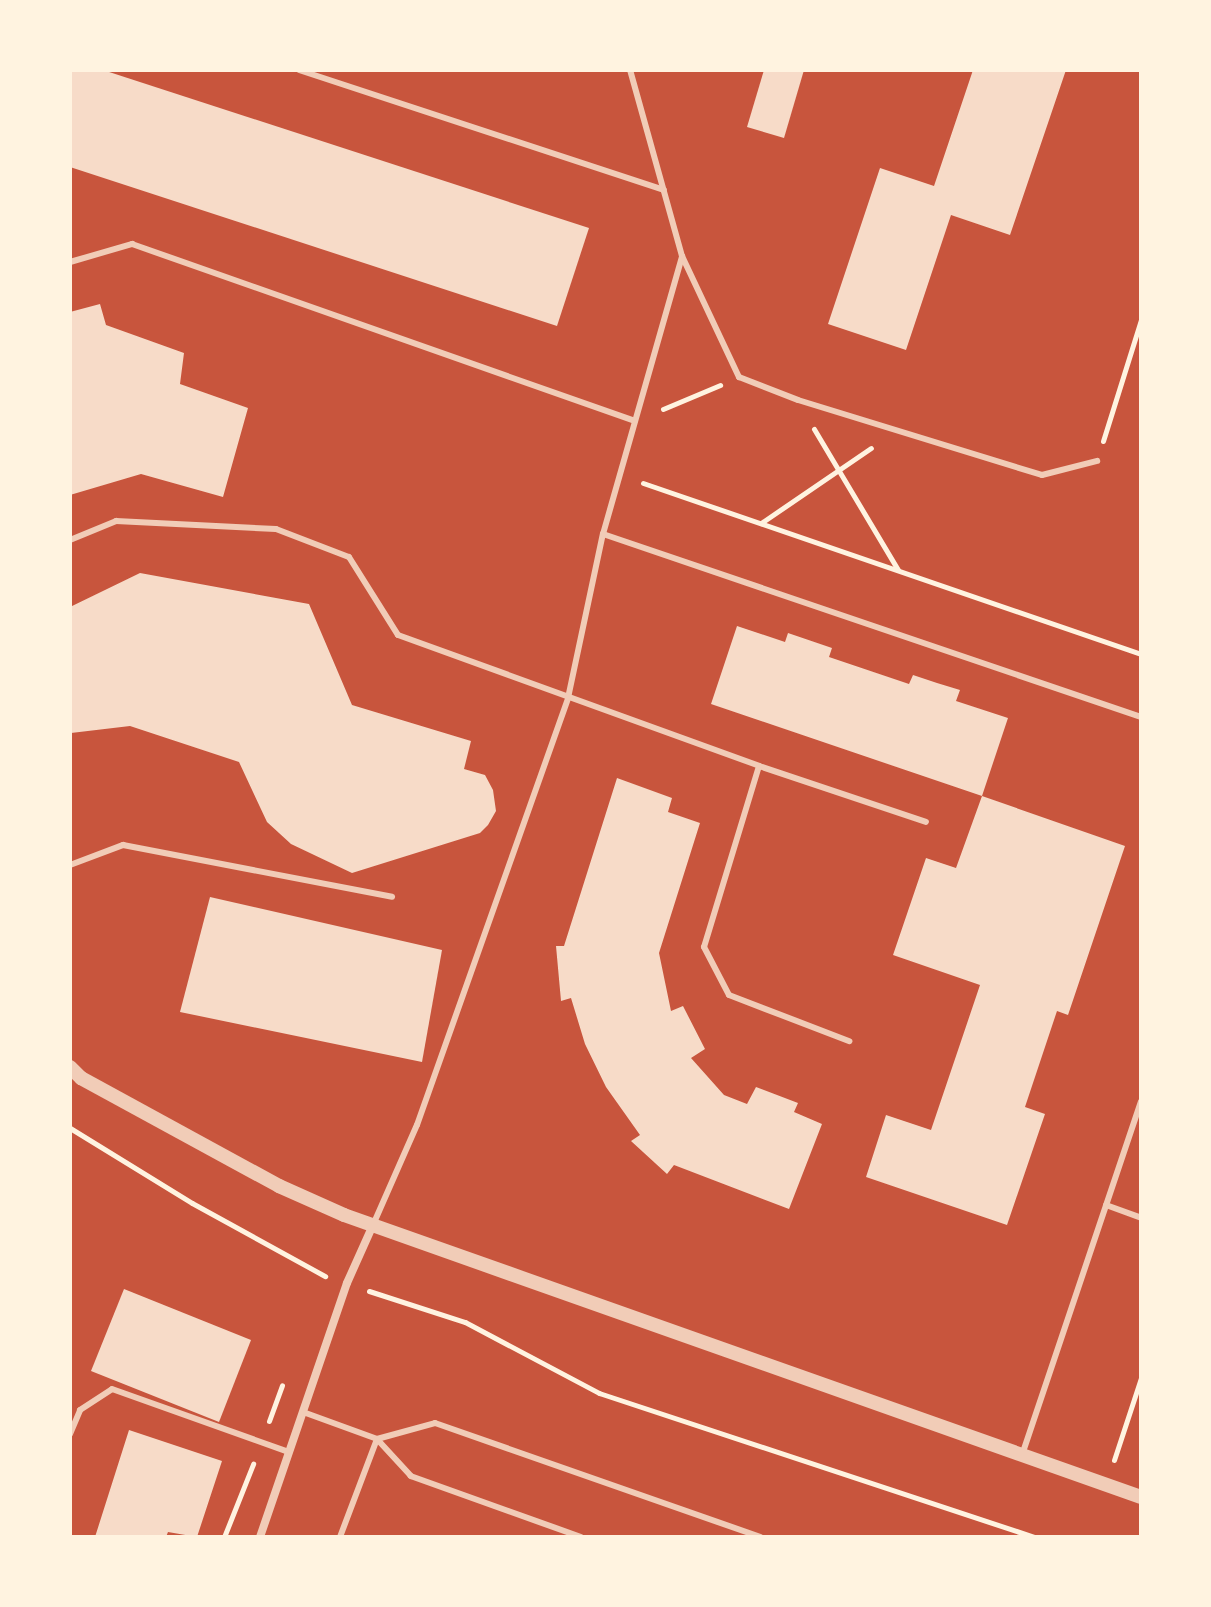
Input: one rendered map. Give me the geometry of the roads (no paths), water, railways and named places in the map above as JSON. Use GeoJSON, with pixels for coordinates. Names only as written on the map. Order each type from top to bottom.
{"type":"FeatureCollection","features":[{"type":"Feature","properties":{"kind":"street"},"geometry":{"type":"LineString","coordinates":[[70,1067],[81,1078],[279,1186],[373,1225],[1141,1497]]}},
{"type":"Feature","properties":{"kind":"street"},"geometry":{"type":"LineString","coordinates":[[260,1537],[347,1283],[373,1225]]}},
{"type":"Feature","properties":{"kind":"lane"},"geometry":{"type":"LineString","coordinates":[[299,70],[664,190]]}},
{"type":"Feature","properties":{"kind":"lane"},"geometry":{"type":"LineString","coordinates":[[630,70],[682,256],[739,377],[798,400],[1042,475],[1097,461]]}},
{"type":"Feature","properties":{"kind":"lane"},"geometry":{"type":"LineString","coordinates":[[70,262],[132,244],[635,421]]}},
{"type":"Feature","properties":{"kind":"lane"},"geometry":{"type":"LineString","coordinates":[[373,1225],[417,1125],[568,698],[603,534],[682,256]]}},
{"type":"Feature","properties":{"kind":"lane"},"geometry":{"type":"LineString","coordinates":[[70,540],[116,521],[276,529],[349,557],[398,635],[759,766],[926,822]]}},
{"type":"Feature","properties":{"kind":"lane"},"geometry":{"type":"LineString","coordinates":[[603,534],[1141,717]]}},
{"type":"Feature","properties":{"kind":"lane"},"geometry":{"type":"LineString","coordinates":[[759,766],[704,947],[729,995],[849,1041]]}},
{"type":"Feature","properties":{"kind":"lane"},"geometry":{"type":"LineString","coordinates":[[70,865],[123,845],[392,897]]}},
{"type":"Feature","properties":{"kind":"lane"},"geometry":{"type":"LineString","coordinates":[[1022,1455],[1141,1102]]}},
{"type":"Feature","properties":{"kind":"lane"},"geometry":{"type":"LineString","coordinates":[[1106,1205],[1141,1218]]}},
{"type":"Feature","properties":{"kind":"lane"},"geometry":{"type":"LineString","coordinates":[[70,1434],[80,1410],[112,1389],[289,1452]]}},
{"type":"Feature","properties":{"kind":"lane"},"geometry":{"type":"LineString","coordinates":[[303,1412],[377,1439],[411,1476],[581,1537]]}},
{"type":"Feature","properties":{"kind":"lane"},"geometry":{"type":"LineString","coordinates":[[377,1439],[435,1423],[761,1537]]}},
{"type":"Feature","properties":{"kind":"lane"},"geometry":{"type":"LineString","coordinates":[[340,1537],[377,1439]]}}]}
